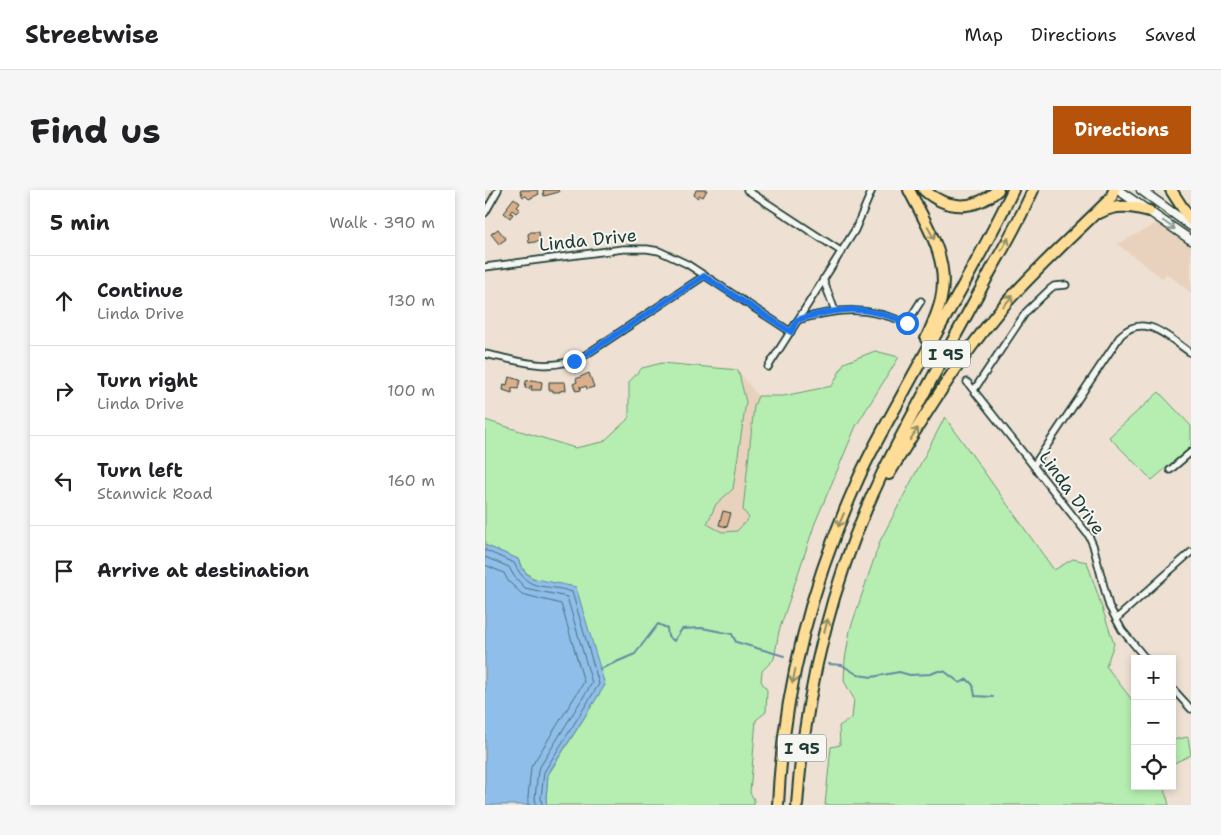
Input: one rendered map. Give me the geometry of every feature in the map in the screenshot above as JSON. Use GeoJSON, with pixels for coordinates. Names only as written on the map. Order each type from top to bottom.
{"type":"FeatureCollection","features":[{"type":"Feature","properties":{"kind":"highway"},"geometry":{"type":"LineString","coordinates":[[906,388],[936,316],[943,278],[937,246],[909,190]]}},
{"type":"Feature","properties":{"kind":"highway"},"geometry":{"type":"LineString","coordinates":[[924,190],[940,201],[958,206],[977,202],[998,190]]}},
{"type":"Feature","properties":{"kind":"highway","name":"I 95"},"geometry":{"type":"LineString","coordinates":[[778,805],[781,764],[791,692],[801,644],[814,597],[837,528],[857,483],[906,388],[1013,190]]}},
{"type":"Feature","properties":{"kind":"highway","name":"I 95"},"geometry":{"type":"LineString","coordinates":[[797,805],[803,739],[815,667],[832,604],[861,520],[893,452],[1033,190]]}},
{"type":"Feature","properties":{"kind":"highway"},"geometry":{"type":"LineString","coordinates":[[861,520],[960,363],[985,328],[1028,280],[1111,198],[1114,190]]}},
{"type":"Feature","properties":{"kind":"highway"},"geometry":{"type":"LineString","coordinates":[[1171,190],[1191,221]]}},
{"type":"Feature","properties":{"kind":"highway"},"geometry":{"type":"LineString","coordinates":[[1093,216],[1106,209],[1125,206],[1149,211]]}},
{"type":"Feature","properties":{"kind":"main road"},"geometry":{"type":"LineString","coordinates":[[1118,190],[1191,240]]}},
{"type":"Feature","properties":{"kind":"main road"},"geometry":{"type":"LineString","coordinates":[[1141,190],[1191,226]]}},
{"type":"Feature","properties":{"kind":"street"},"geometry":{"type":"LineString","coordinates":[[485,213],[498,190]]}},
{"type":"Feature","properties":{"kind":"street"},"geometry":{"type":"LineString","coordinates":[[747,190],[842,252]]}},
{"type":"Feature","properties":{"kind":"street"},"geometry":{"type":"LineString","coordinates":[[867,201],[868,190]]}},
{"type":"Feature","properties":{"kind":"street"},"geometry":{"type":"LineString","coordinates":[[768,367],[855,230],[872,190]]}},
{"type":"Feature","properties":{"kind":"street","name":"Linda Drive"},"geometry":{"type":"LineString","coordinates":[[485,267],[635,248],[653,250],[687,264],[791,332]]}},
{"type":"Feature","properties":{"kind":"street"},"geometry":{"type":"LineString","coordinates":[[485,354],[543,366],[555,366],[574,361],[704,276]]}},
{"type":"Feature","properties":{"kind":"street"},"geometry":{"type":"LineString","coordinates":[[823,279],[835,311]]}},
{"type":"Feature","properties":{"kind":"street"},"geometry":{"type":"LineString","coordinates":[[974,390],[1026,312],[1054,286],[1066,285]]}},
{"type":"Feature","properties":{"kind":"street"},"geometry":{"type":"LineString","coordinates":[[797,320],[835,311],[848,310],[872,311],[907,323],[921,301]]}},
{"type":"Feature","properties":{"kind":"street"},"geometry":{"type":"LineString","coordinates":[[1034,465],[1125,331],[1137,325],[1149,326],[1191,353]]}},
{"type":"Feature","properties":{"kind":"street","name":"Linda Drive"},"geometry":{"type":"LineString","coordinates":[[967,382],[1089,536],[1109,606],[1122,630],[1143,655]]}},
{"type":"Feature","properties":{"kind":"street"},"geometry":{"type":"LineString","coordinates":[[1170,470],[1190,456]]}},
{"type":"Feature","properties":{"kind":"street"},"geometry":{"type":"LineString","coordinates":[[1116,619],[1191,552]]}},
{"type":"Feature","properties":{"kind":"street"},"geometry":{"type":"LineString","coordinates":[[1176,692],[1191,709]]}},
{"type":"Feature","properties":{"kind":"shaded area"},"geometry":{"type":"Polygon","coordinates":[[[1159,222],[1191,245],[1191,293],[1167,274],[1162,278],[1117,244],[1159,222]]]}},
{"type":"Feature","properties":{"kind":"shaded area"},"geometry":{"type":"Polygon","coordinates":[[[738,370],[758,396],[754,407],[743,510],[749,518],[737,531],[722,532],[706,524],[716,504],[733,489],[746,402],[738,370]]]}},
{"type":"Feature","properties":{"kind":"green space"},"geometry":{"type":"Polygon","coordinates":[[[875,351],[899,357],[856,426],[815,523],[779,631],[774,659],[762,671],[761,681],[767,690],[766,712],[756,720],[750,793],[754,799],[754,805],[547,805],[548,775],[605,685],[559,584],[545,582],[530,576],[518,559],[485,545],[485,420],[575,448],[603,442],[629,418],[629,382],[642,368],[662,363],[738,370],[746,402],[733,489],[716,504],[707,524],[722,532],[737,531],[749,518],[743,510],[754,406],[758,396],[783,396],[832,386],[844,363],[875,351]]]}},
{"type":"Feature","properties":{"kind":"green space"},"geometry":{"type":"Polygon","coordinates":[[[1159,392],[1191,426],[1191,447],[1152,480],[1109,437],[1159,392]]]}},
{"type":"Feature","properties":{"kind":"green space"},"geometry":{"type":"Polygon","coordinates":[[[945,417],[1054,570],[1073,559],[1087,562],[1114,644],[1106,666],[1131,699],[1131,790],[1165,790],[1169,805],[825,805],[831,747],[840,745],[839,726],[852,718],[854,699],[844,681],[850,630],[880,541],[945,417]]]}},
{"type":"Feature","properties":{"kind":"green space"},"geometry":{"type":"Polygon","coordinates":[[[1188,737],[1191,755],[1176,762],[1176,745],[1176,739],[1188,737]]]}},
{"type":"Feature","properties":{"kind":"water"},"geometry":{"type":"Polygon","coordinates":[[[485,545],[518,559],[522,569],[531,578],[576,587],[605,685],[548,774],[547,805],[485,805],[485,545]]]}},
{"type":"Feature","properties":{"kind":"building"},"geometry":{"type":"Polygon","coordinates":[[[537,190],[539,194],[529,199],[526,196],[523,197],[520,191],[537,190]]]}},
{"type":"Feature","properties":{"kind":"building"},"geometry":{"type":"Polygon","coordinates":[[[543,190],[558,190],[559,192],[544,196],[543,190]]]}},
{"type":"Feature","properties":{"kind":"building"},"geometry":{"type":"Polygon","coordinates":[[[696,190],[707,190],[703,197],[699,195],[698,198],[694,195],[696,190]]]}},
{"type":"Feature","properties":{"kind":"building"},"geometry":{"type":"Polygon","coordinates":[[[514,198],[520,203],[517,207],[520,209],[516,213],[512,210],[510,213],[513,214],[510,218],[504,213],[514,198]]]}},
{"type":"Feature","properties":{"kind":"building"},"geometry":{"type":"Polygon","coordinates":[[[498,229],[506,239],[499,244],[491,234],[498,229]]]}},
{"type":"Feature","properties":{"kind":"building"},"geometry":{"type":"Polygon","coordinates":[[[539,232],[540,241],[529,243],[528,234],[539,232]]]}},
{"type":"Feature","properties":{"kind":"building"},"geometry":{"type":"Polygon","coordinates":[[[589,373],[594,387],[587,389],[586,386],[581,388],[580,386],[581,390],[576,391],[573,384],[577,382],[576,379],[589,373]]]}},
{"type":"Feature","properties":{"kind":"building"},"geometry":{"type":"Polygon","coordinates":[[[509,377],[520,380],[518,389],[512,388],[512,393],[503,390],[504,384],[507,385],[509,377]]]}},
{"type":"Feature","properties":{"kind":"building"},"geometry":{"type":"Polygon","coordinates":[[[526,381],[542,382],[541,390],[531,390],[532,386],[529,389],[525,388],[526,381]]]}},
{"type":"Feature","properties":{"kind":"building"},"geometry":{"type":"Polygon","coordinates":[[[549,382],[565,382],[566,390],[553,392],[553,390],[549,390],[549,382]]]}},
{"type":"Feature","properties":{"kind":"building"},"geometry":{"type":"Polygon","coordinates":[[[723,511],[731,513],[727,527],[719,525],[723,511]]]}},
{"type":"Feature","properties":{"kind":"waterway"},"geometry":{"type":"LineString","coordinates":[[600,669],[635,654],[658,624],[667,628],[668,636],[674,641],[682,629],[702,628],[732,634],[736,642],[784,656]]}},
{"type":"Feature","properties":{"kind":"waterway"},"geometry":{"type":"LineString","coordinates":[[829,664],[842,665],[858,675],[872,677],[899,672],[910,675],[944,671],[960,683],[967,679],[973,685],[975,696],[993,697]]}},
{"type":"Feature","properties":{"kind":"route"},"geometry":{"type":"LineString","coordinates":[[574,361],[704,276],[791,332],[797,320],[835,311],[872,311],[907,323]]}}]}
